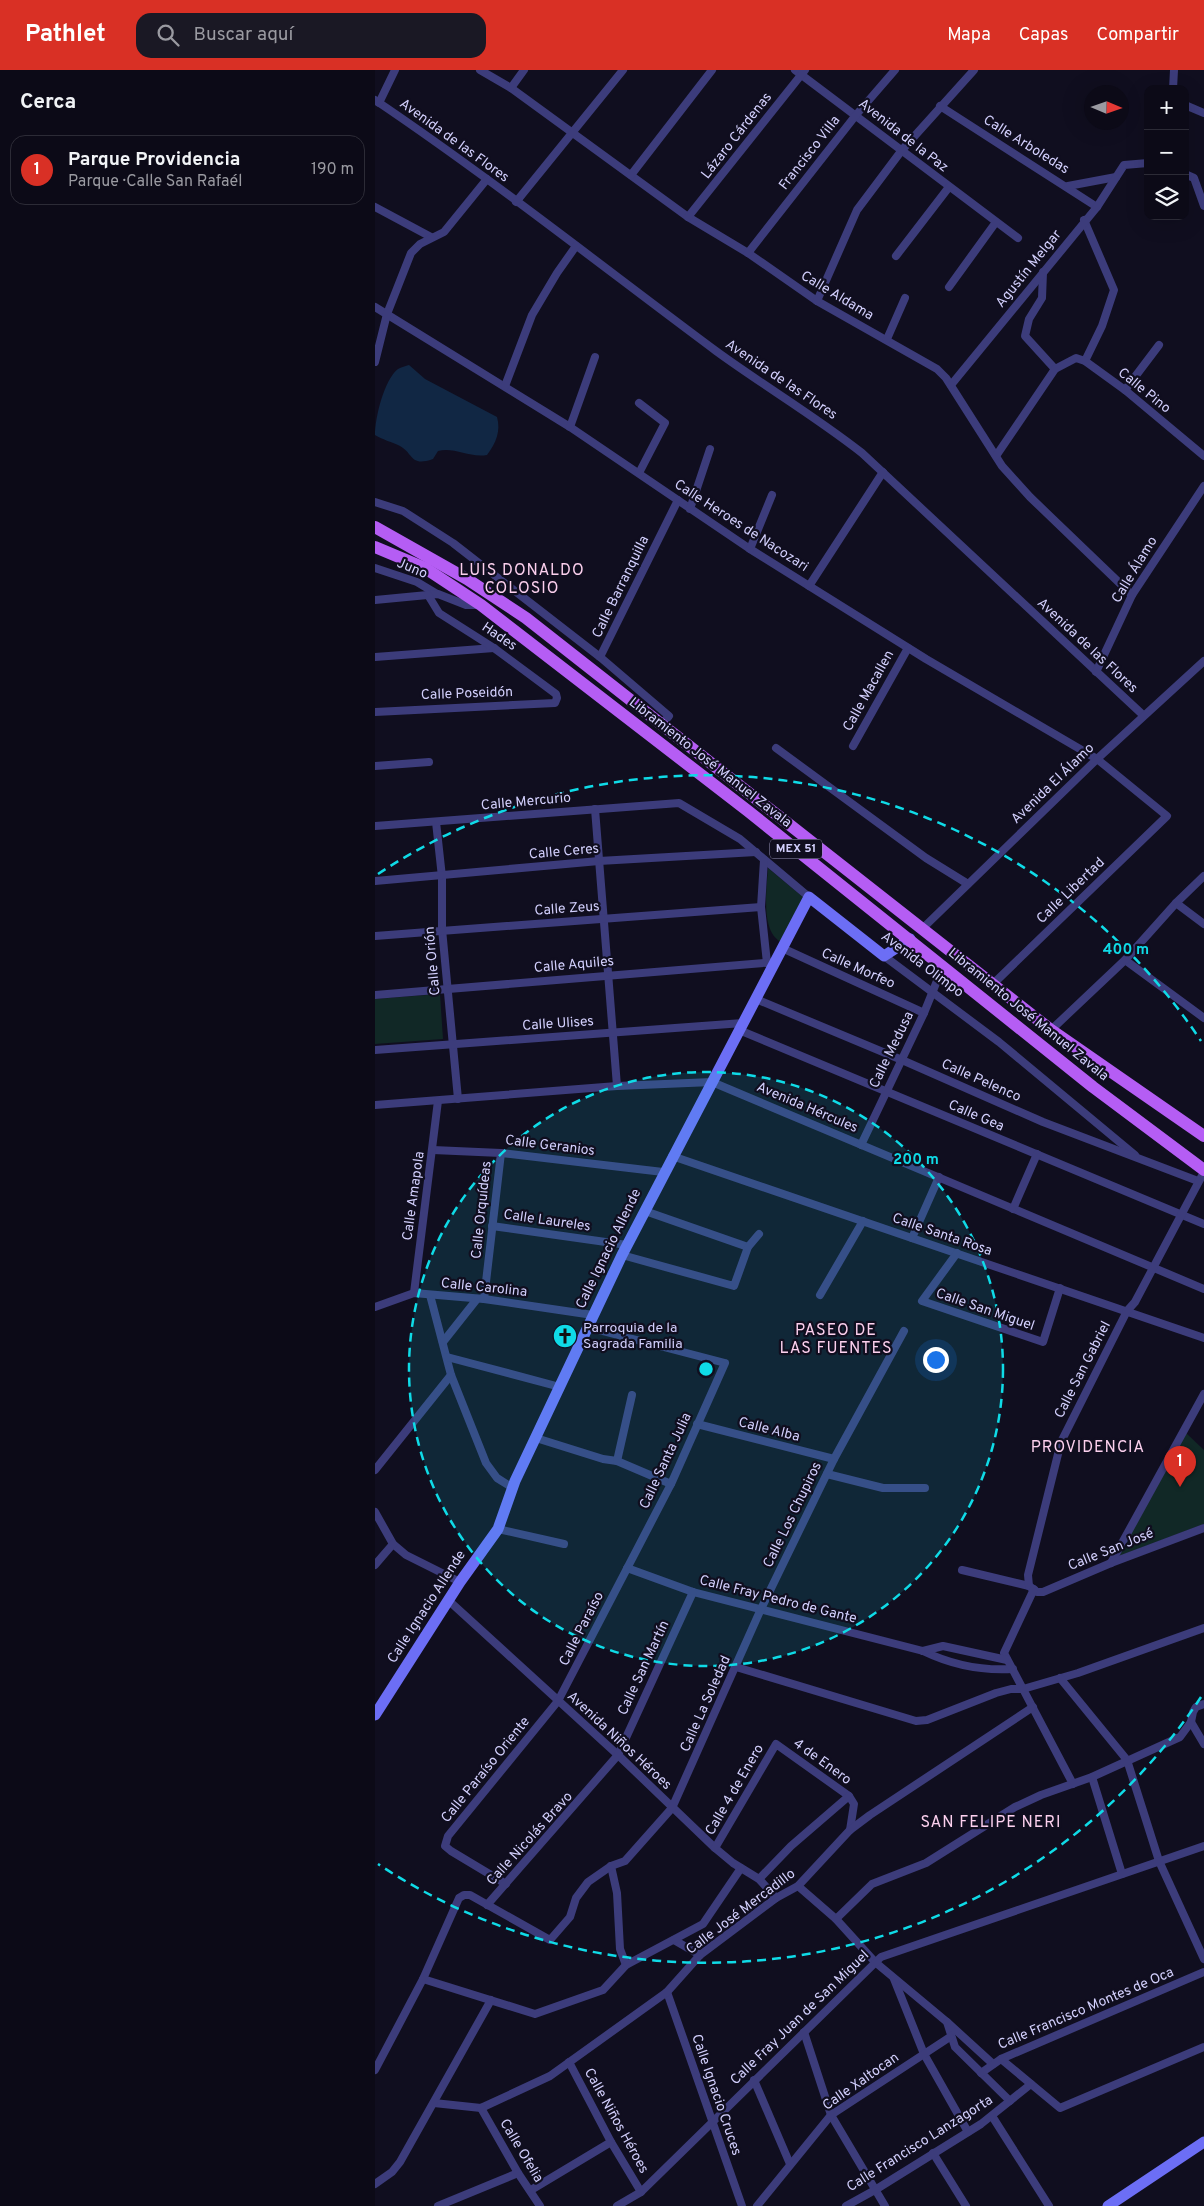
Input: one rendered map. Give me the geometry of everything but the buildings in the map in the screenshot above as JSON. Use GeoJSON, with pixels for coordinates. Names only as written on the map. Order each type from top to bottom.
{"type":"FeatureCollection","features":[{"type":"Feature","properties":{"kind":"main road","name":"Libramiento José Manuel Zavala"},"geometry":{"type":"LineString","coordinates":[[375,527],[467,578],[526,618],[665,721],[761,800],[1051,1030],[1204,1136]]}},
{"type":"Feature","properties":{"kind":"main road","name":"Libramiento José Manuel Zavala"},"geometry":{"type":"LineString","coordinates":[[375,547],[425,568],[481,605],[909,939],[1202,1174]]}},
{"type":"Feature","properties":{"kind":"street"},"geometry":{"type":"LineString","coordinates":[[377,101],[395,70]]}},
{"type":"Feature","properties":{"kind":"street","name":"Calle Aldama"},"geometry":{"type":"LineString","coordinates":[[480,70],[511,88],[688,217],[748,253],[817,300],[937,369],[951,385],[996,456],[1030,497],[1132,595]]}},
{"type":"Feature","properties":{"kind":"street"},"geometry":{"type":"LineString","coordinates":[[511,88],[524,70]]}},
{"type":"Feature","properties":{"kind":"street"},"geometry":{"type":"LineString","coordinates":[[516,202],[623,70]]}},
{"type":"Feature","properties":{"kind":"street"},"geometry":{"type":"LineString","coordinates":[[631,175],[711,70]]}},
{"type":"Feature","properties":{"kind":"street","name":"Francisco Villa"},"geometry":{"type":"LineString","coordinates":[[748,253],[856,115],[895,70]]}},
{"type":"Feature","properties":{"kind":"street"},"geometry":{"type":"LineString","coordinates":[[817,300],[857,210],[902,150],[974,70]]}},
{"type":"Feature","properties":{"kind":"street"},"geometry":{"type":"LineString","coordinates":[[1173,85],[1174,70]]}},
{"type":"Feature","properties":{"kind":"street","name":"Avenida de la Paz"},"geometry":{"type":"LineString","coordinates":[[800,72],[1018,238]]}},
{"type":"Feature","properties":{"kind":"street","name":"Lázaro Cárdenas"},"geometry":{"type":"LineString","coordinates":[[688,217],[800,72]]}},
{"type":"Feature","properties":{"kind":"street","name":"Avenida de las Flores"},"geometry":{"type":"LineString","coordinates":[[377,101],[487,179],[719,352],[833,430],[883,472],[1143,716]]}},
{"type":"Feature","properties":{"kind":"street","name":"Calle Arboledas"},"geometry":{"type":"LineString","coordinates":[[940,106],[1068,186],[1097,207]]}},
{"type":"Feature","properties":{"kind":"street"},"geometry":{"type":"LineString","coordinates":[[1189,107],[1204,113]]}},
{"type":"Feature","properties":{"kind":"street","name":"Agustín Melgar"},"geometry":{"type":"LineString","coordinates":[[951,385],[1084,220],[1097,207],[1124,166],[1144,164]]}},
{"type":"Feature","properties":{"kind":"street"},"geometry":{"type":"LineString","coordinates":[[1187,175],[1194,178],[1204,206]]}},
{"type":"Feature","properties":{"kind":"street"},"geometry":{"type":"LineString","coordinates":[[1068,186],[1116,177]]}},
{"type":"Feature","properties":{"kind":"street"},"geometry":{"type":"LineString","coordinates":[[375,362],[387,314],[411,253],[431,237],[444,232],[487,179]]}},
{"type":"Feature","properties":{"kind":"street"},"geometry":{"type":"LineString","coordinates":[[896,256],[949,187]]}},
{"type":"Feature","properties":{"kind":"street"},"geometry":{"type":"LineString","coordinates":[[375,207],[431,237]]}},
{"type":"Feature","properties":{"kind":"street"},"geometry":{"type":"LineString","coordinates":[[1084,220],[1114,290],[1103,326],[1085,361]]}},
{"type":"Feature","properties":{"kind":"street"},"geometry":{"type":"LineString","coordinates":[[949,287],[997,222]]}},
{"type":"Feature","properties":{"kind":"street"},"geometry":{"type":"LineString","coordinates":[[505,386],[533,315],[557,273],[576,246]]}},
{"type":"Feature","properties":{"kind":"street"},"geometry":{"type":"LineString","coordinates":[[996,456],[1055,369],[1025,336],[1029,319],[1042,298],[1043,271]]}},
{"type":"Feature","properties":{"kind":"street"},"geometry":{"type":"LineString","coordinates":[[887,339],[905,298]]}},
{"type":"Feature","properties":{"kind":"street"},"geometry":{"type":"LineString","coordinates":[[1022,298],[1034,310]]}},
{"type":"Feature","properties":{"kind":"street","name":"Calle Heroes de Nacozari"},"geometry":{"type":"LineString","coordinates":[[375,307],[570,427],[750,549],[908,648],[1097,759],[1167,816]]}},
{"type":"Feature","properties":{"kind":"street"},"geometry":{"type":"LineString","coordinates":[[1125,390],[1159,345]]}},
{"type":"Feature","properties":{"kind":"street"},"geometry":{"type":"LineString","coordinates":[[570,427],[595,357]]}},
{"type":"Feature","properties":{"kind":"street","name":"Calle Pino"},"geometry":{"type":"LineString","coordinates":[[1055,369],[1076,358],[1085,361],[1125,390],[1204,456]]}},
{"type":"Feature","properties":{"kind":"street"},"geometry":{"type":"LineString","coordinates":[[639,403],[665,423],[639,473]]}},
{"type":"Feature","properties":{"kind":"street"},"geometry":{"type":"LineString","coordinates":[[690,509],[710,449]]}},
{"type":"Feature","properties":{"kind":"street"},"geometry":{"type":"LineString","coordinates":[[809,586],[883,472]]}},
{"type":"Feature","properties":{"kind":"street","name":"Calle Álamo"},"geometry":{"type":"LineString","coordinates":[[1096,672],[1132,595],[1203,491]]}},
{"type":"Feature","properties":{"kind":"street"},"geometry":{"type":"LineString","coordinates":[[750,549],[771,495]]}},
{"type":"Feature","properties":{"kind":"street","name":"Calle Barranquilla"},"geometry":{"type":"LineString","coordinates":[[665,721],[600,657],[678,500]]}},
{"type":"Feature","properties":{"kind":"street"},"geometry":{"type":"LineString","coordinates":[[375,502],[403,511],[453,543],[600,657]]}},
{"type":"Feature","properties":{"kind":"street","name":"Juno"},"geometry":{"type":"LineString","coordinates":[[375,568],[417,582],[438,594],[465,605],[481,605]]}},
{"type":"Feature","properties":{"kind":"street"},"geometry":{"type":"LineString","coordinates":[[375,600],[438,594]]}},
{"type":"Feature","properties":{"kind":"street","name":"Hades"},"geometry":{"type":"LineString","coordinates":[[428,595],[439,613],[494,648],[556,694],[557,698]]}},
{"type":"Feature","properties":{"kind":"street"},"geometry":{"type":"LineString","coordinates":[[375,657],[494,648]]}},
{"type":"Feature","properties":{"kind":"street","name":"Calle Macallen"},"geometry":{"type":"LineString","coordinates":[[853,746],[908,648]]}},
{"type":"Feature","properties":{"kind":"street","name":"Avenida El Álamo"},"geometry":{"type":"LineString","coordinates":[[923,928],[1097,759],[1204,661]]}},
{"type":"Feature","properties":{"kind":"street","name":"Calle Poseidón"},"geometry":{"type":"LineString","coordinates":[[375,712],[555,703],[557,698]]}},
{"type":"Feature","properties":{"kind":"street"},"geometry":{"type":"LineString","coordinates":[[776,748],[829,785],[925,858],[968,884]]}},
{"type":"Feature","properties":{"kind":"street"},"geometry":{"type":"LineString","coordinates":[[375,766],[429,762]]}},
{"type":"Feature","properties":{"kind":"street","name":"Calle Mercurio"},"geometry":{"type":"LineString","coordinates":[[375,826],[679,803]]}},
{"type":"Feature","properties":{"kind":"street","name":"Avenida Olimpo"},"geometry":{"type":"LineString","coordinates":[[679,803],[740,839],[809,897],[884,956],[999,1042],[1141,1160]]}},
{"type":"Feature","properties":{"kind":"street"},"geometry":{"type":"LineString","coordinates":[[595,809],[617,1086]]}},
{"type":"Feature","properties":{"kind":"street","name":"Calle Libertad"},"geometry":{"type":"LineString","coordinates":[[993,984],[1167,816]]}},
{"type":"Feature","properties":{"kind":"street","name":"Calle Orión"},"geometry":{"type":"LineString","coordinates":[[436,822],[442,876],[442,929],[458,1099]]}},
{"type":"Feature","properties":{"kind":"street","name":"Calle Ceres"},"geometry":{"type":"LineString","coordinates":[[375,882],[599,861],[756,852]]}},
{"type":"Feature","properties":{"kind":"street"},"geometry":{"type":"LineString","coordinates":[[764,860],[761,907],[771,962]]}},
{"type":"Feature","properties":{"kind":"street"},"geometry":{"type":"LineString","coordinates":[[1051,1030],[1125,960],[1176,903],[1204,876]]}},
{"type":"Feature","properties":{"kind":"street","name":"Calle Ignacio Allende"},"geometry":{"type":"LineString","coordinates":[[375,1714],[448,1600],[498,1529],[513,1488],[593,1314],[663,1172],[756,999],[771,962],[782,948],[809,897]]}},
{"type":"Feature","properties":{"kind":"street"},"geometry":{"type":"LineString","coordinates":[[1176,903],[1204,924]]}},
{"type":"Feature","properties":{"kind":"street","name":"Calle Zeus"},"geometry":{"type":"LineString","coordinates":[[375,936],[442,929],[761,907]]}},
{"type":"Feature","properties":{"kind":"street"},"geometry":{"type":"LineString","coordinates":[[884,956],[909,939]]}},
{"type":"Feature","properties":{"kind":"street","name":"Calle Morfeo"},"geometry":{"type":"LineString","coordinates":[[782,948],[924,1013]]}},
{"type":"Feature","properties":{"kind":"street"},"geometry":{"type":"LineString","coordinates":[[1125,960],[1204,1018]]}},
{"type":"Feature","properties":{"kind":"street","name":"Calle Aquiles"},"geometry":{"type":"LineString","coordinates":[[375,995],[608,974],[771,962]]}},
{"type":"Feature","properties":{"kind":"street","name":"Calle Medusa"},"geometry":{"type":"LineString","coordinates":[[861,1144],[924,1013],[943,966]]}},
{"type":"Feature","properties":{"kind":"street","name":"Calle Pelenco"},"geometry":{"type":"LineString","coordinates":[[756,999],[1043,1122],[1141,1160],[1202,1174]]}},
{"type":"Feature","properties":{"kind":"street","name":"Calle Ulises"},"geometry":{"type":"LineString","coordinates":[[375,1050],[613,1032],[741,1027]]}},
{"type":"Feature","properties":{"kind":"street","name":"Calle Gea"},"geometry":{"type":"LineString","coordinates":[[741,1027],[886,1091],[1204,1224]]}},
{"type":"Feature","properties":{"kind":"street","name":"Avenida Hércules"},"geometry":{"type":"LineString","coordinates":[[375,1105],[617,1086],[712,1082],[1204,1289]]}},
{"type":"Feature","properties":{"kind":"street","name":"Calle Amapola"},"geometry":{"type":"LineString","coordinates":[[413,1293],[438,1101]]}},
{"type":"Feature","properties":{"kind":"street","name":"Calle Geranios"},"geometry":{"type":"LineString","coordinates":[[433,1150],[501,1153],[663,1172]]}},
{"type":"Feature","properties":{"kind":"street","name":"Calle Orquídeas"},"geometry":{"type":"LineString","coordinates":[[481,1299],[493,1226],[501,1153]]}},
{"type":"Feature","properties":{"kind":"street"},"geometry":{"type":"LineString","coordinates":[[1013,1209],[1037,1154]]}},
{"type":"Feature","properties":{"kind":"street","name":"Calle Santa Rosa"},"geometry":{"type":"LineString","coordinates":[[672,1156],[1204,1338]]}},
{"type":"Feature","properties":{"kind":"street","name":"Calle San Gabriel"},"geometry":{"type":"LineString","coordinates":[[1007,1660],[1004,1652],[1031,1588],[1028,1575],[1061,1442],[1127,1311],[1135,1302],[1202,1174]]}},
{"type":"Feature","properties":{"kind":"street"},"geometry":{"type":"LineString","coordinates":[[912,1238],[939,1178]]}},
{"type":"Feature","properties":{"kind":"street"},"geometry":{"type":"LineString","coordinates":[[645,1211],[748,1247],[759,1234]]}},
{"type":"Feature","properties":{"kind":"street"},"geometry":{"type":"LineString","coordinates":[[821,1296],[863,1221]]}},
{"type":"Feature","properties":{"kind":"street","name":"Calle Laureles"},"geometry":{"type":"LineString","coordinates":[[493,1226],[625,1250],[733,1286],[748,1247]]}},
{"type":"Feature","properties":{"kind":"street","name":"Calle San Miguel"},"geometry":{"type":"LineString","coordinates":[[957,1253],[922,1302],[1043,1342],[1060,1288]]}},
{"type":"Feature","properties":{"kind":"street","name":"Calle Carolina"},"geometry":{"type":"LineString","coordinates":[[375,1307],[413,1293],[481,1299],[593,1314]]}},
{"type":"Feature","properties":{"kind":"street"},"geometry":{"type":"LineString","coordinates":[[431,1295],[451,1376],[487,1463],[497,1478],[513,1488]]}},
{"type":"Feature","properties":{"kind":"street"},"geometry":{"type":"LineString","coordinates":[[443,1342],[481,1299]]}},
{"type":"Feature","properties":{"kind":"street","name":"Calle Santa Julia"},"geometry":{"type":"LineString","coordinates":[[587,1327],[725,1363],[671,1484],[627,1568]]}},
{"type":"Feature","properties":{"kind":"street","name":"Calle Los Chupiros"},"geometry":{"type":"LineString","coordinates":[[761,1609],[834,1459],[904,1331]]}},
{"type":"Feature","properties":{"kind":"street"},"geometry":{"type":"LineString","coordinates":[[447,1357],[560,1387]]}},
{"type":"Feature","properties":{"kind":"street"},"geometry":{"type":"LineString","coordinates":[[375,1470],[451,1376]]}},
{"type":"Feature","properties":{"kind":"street"},"geometry":{"type":"LineString","coordinates":[[1111,1563],[1204,1394]]}},
{"type":"Feature","properties":{"kind":"street"},"geometry":{"type":"LineString","coordinates":[[617,1461],[631,1395]]}},
{"type":"Feature","properties":{"kind":"street","name":"Calle Alba"},"geometry":{"type":"LineString","coordinates":[[697,1424],[834,1459]]}},
{"type":"Feature","properties":{"kind":"street"},"geometry":{"type":"LineString","coordinates":[[536,1438],[603,1459],[617,1461],[671,1484]]}},
{"type":"Feature","properties":{"kind":"street"},"geometry":{"type":"LineString","coordinates":[[827,1474],[883,1488],[925,1488]]}},
{"type":"Feature","properties":{"kind":"street"},"geometry":{"type":"LineString","coordinates":[[375,1512],[393,1544],[406,1555],[460,1582]]}},
{"type":"Feature","properties":{"kind":"street","name":"Calle San José"},"geometry":{"type":"LineString","coordinates":[[1031,1588],[1043,1592],[1111,1563],[1204,1528]]}},
{"type":"Feature","properties":{"kind":"street"},"geometry":{"type":"LineString","coordinates":[[498,1529],[564,1544]]}},
{"type":"Feature","properties":{"kind":"street"},"geometry":{"type":"LineString","coordinates":[[375,1565],[393,1544]]}},
{"type":"Feature","properties":{"kind":"street","name":"Calle Fray Pedro de Gante"},"geometry":{"type":"LineString","coordinates":[[627,1568],[693,1592],[923,1651],[943,1661],[988,1670],[1013,1669]]}},
{"type":"Feature","properties":{"kind":"street","name":"Calle Paraíso"},"geometry":{"type":"LineString","coordinates":[[558,1702],[627,1568]]}},
{"type":"Feature","properties":{"kind":"street"},"geometry":{"type":"LineString","coordinates":[[962,1570],[1031,1588]]}},
{"type":"Feature","properties":{"kind":"street","name":"Calle San Martín"},"geometry":{"type":"LineString","coordinates":[[618,1755],[693,1592]]}},
{"type":"Feature","properties":{"kind":"street","name":"Avenida Niños Héroes"},"geometry":{"type":"LineString","coordinates":[[448,1600],[618,1755],[715,1848],[759,1879],[775,1898]]}},
{"type":"Feature","properties":{"kind":"street","name":"Calle La Soledad"},"geometry":{"type":"LineString","coordinates":[[487,1905],[550,1940],[570,1917],[576,1898],[588,1882],[611,1866],[625,1861],[672,1808],[761,1609]]}},
{"type":"Feature","properties":{"kind":"street"},"geometry":{"type":"LineString","coordinates":[[736,1667],[915,1721],[927,1720],[996,1693],[1011,1689],[1023,1689],[1060,1678],[1204,1628]]}},
{"type":"Feature","properties":{"kind":"street","name":"Calle Fray Pedro de Gante"},"geometry":{"type":"LineString","coordinates":[[923,1651],[943,1646],[1007,1660]]}},
{"type":"Feature","properties":{"kind":"street"},"geometry":{"type":"LineString","coordinates":[[1007,1660],[1073,1784]]}},
{"type":"Feature","properties":{"kind":"street"},"geometry":{"type":"LineString","coordinates":[[1060,1678],[1127,1760],[1159,1861],[1204,1959]]}},
{"type":"Feature","properties":{"kind":"street","name":"Calle Paraíso Oriente"},"geometry":{"type":"LineString","coordinates":[[507,1884],[445,1846],[448,1836],[558,1702]]}},
{"type":"Feature","properties":{"kind":"street"},"geometry":{"type":"LineString","coordinates":[[836,1919],[873,1884],[926,1863],[1015,1807],[1041,1795],[1092,1777],[1180,1737],[1191,1722],[1196,1707],[1204,1704]]}},
{"type":"Feature","properties":{"kind":"street","name":"Calle José Mercadillo"},"geometry":{"type":"LineString","coordinates":[[481,2108],[550,2076],[667,1992],[700,1955],[775,1898],[798,1886],[851,1830],[1033,1708]]}},
{"type":"Feature","properties":{"kind":"street"},"geometry":{"type":"LineString","coordinates":[[1191,1722],[1204,1744]]}},
{"type":"Feature","properties":{"kind":"street","name":"4 de Enero"},"geometry":{"type":"LineString","coordinates":[[776,1744],[849,1796],[854,1804],[851,1830]]}},
{"type":"Feature","properties":{"kind":"street","name":"Calle 4 de Enero"},"geometry":{"type":"LineString","coordinates":[[715,1848],[776,1744]]}},
{"type":"Feature","properties":{"kind":"street","name":"Calle Nicolás Bravo"},"geometry":{"type":"LineString","coordinates":[[375,2070],[423,1979],[459,1898],[464,1895],[470,1895],[487,1905],[618,1755]]}},
{"type":"Feature","properties":{"kind":"street"},"geometry":{"type":"LineString","coordinates":[[1092,1777],[1122,1874]]}},
{"type":"Feature","properties":{"kind":"street"},"geometry":{"type":"LineString","coordinates":[[759,1879],[791,1846],[849,1796]]}},
{"type":"Feature","properties":{"kind":"street","name":"Calle Fray Juan de San Miguel"},"geometry":{"type":"LineString","coordinates":[[617,2206],[641,2192],[881,1957],[1204,1846]]}},
{"type":"Feature","properties":{"kind":"street"},"geometry":{"type":"LineString","coordinates":[[611,1866],[617,1893],[620,1949],[626,1965]]}},
{"type":"Feature","properties":{"kind":"street"},"geometry":{"type":"LineString","coordinates":[[423,1979],[535,2014],[603,1990],[626,1965],[703,1924],[741,1868]]}},
{"type":"Feature","properties":{"kind":"street"},"geometry":{"type":"LineString","coordinates":[[798,1886],[836,1919],[875,1962],[947,2022],[993,2064]]}},
{"type":"Feature","properties":{"kind":"street"},"geometry":{"type":"LineString","coordinates":[[674,1940],[700,1955]]}},
{"type":"Feature","properties":{"kind":"street","name":"Calle Francisco Montes de Oca"},"geometry":{"type":"LineString","coordinates":[[981,2073],[1001,2059],[1204,1972]]}},
{"type":"Feature","properties":{"kind":"street"},"geometry":{"type":"LineString","coordinates":[[893,1977],[924,2054],[968,2132]]}},
{"type":"Feature","properties":{"kind":"street","name":"Calle Ignacio Cruces"},"geometry":{"type":"LineString","coordinates":[[667,1992],[742,2206]]}},
{"type":"Feature","properties":{"kind":"street"},"geometry":{"type":"LineString","coordinates":[[375,2183],[392,2172],[401,2162],[491,2000]]}},
{"type":"Feature","properties":{"kind":"street"},"geometry":{"type":"LineString","coordinates":[[947,2022],[950,2037],[955,2047],[1010,2101]]}},
{"type":"Feature","properties":{"kind":"street"},"geometry":{"type":"LineString","coordinates":[[804,2032],[831,2115],[885,2206]]}},
{"type":"Feature","properties":{"kind":"street","name":"Calle Xaltocan"},"geometry":{"type":"LineString","coordinates":[[757,2206],[831,2115],[950,2037]]}},
{"type":"Feature","properties":{"kind":"street"},"geometry":{"type":"LineString","coordinates":[[1001,2059],[1060,2108],[1204,2047]]}},
{"type":"Feature","properties":{"kind":"street","name":"Calle Niños Héroes"},"geometry":{"type":"LineString","coordinates":[[569,2062],[611,2142],[641,2192]]}},
{"type":"Feature","properties":{"kind":"street"},"geometry":{"type":"LineString","coordinates":[[754,2080],[791,2164]]}},
{"type":"Feature","properties":{"kind":"street","name":"Calle Francisco Lanzagorta"},"geometry":{"type":"LineString","coordinates":[[846,2206],[968,2132],[992,2116],[1031,2084]]}},
{"type":"Feature","properties":{"kind":"street"},"geometry":{"type":"LineString","coordinates":[[434,2103],[481,2108]]}},
{"type":"Feature","properties":{"kind":"street","name":"Calle Ofelia"},"geometry":{"type":"LineString","coordinates":[[481,2108],[518,2173],[540,2206]]}},
{"type":"Feature","properties":{"kind":"street"},"geometry":{"type":"LineString","coordinates":[[992,2116],[1049,2206]]}},
{"type":"Feature","properties":{"kind":"street"},"geometry":{"type":"LineString","coordinates":[[531,2190],[611,2142]]}},
{"type":"Feature","properties":{"kind":"street"},"geometry":{"type":"LineString","coordinates":[[1108,2206],[1204,2142]]}},
{"type":"Feature","properties":{"kind":"street"},"geometry":{"type":"LineString","coordinates":[[933,2153],[966,2206]]}},
{"type":"Feature","properties":{"kind":"street"},"geometry":{"type":"LineString","coordinates":[[438,2206],[518,2173]]}},
{"type":"Feature","properties":{"kind":"green space"},"geometry":{"type":"Polygon","coordinates":[[[768,868],[803,897],[781,942],[774,936],[767,919],[768,868]]]}},
{"type":"Feature","properties":{"kind":"green space"},"geometry":{"type":"Polygon","coordinates":[[[440,994],[443,1039],[375,1044],[375,999],[440,994]]]}},
{"type":"Feature","properties":{"kind":"green space"},"geometry":{"type":"Polygon","coordinates":[[[1186,1433],[1204,1450],[1204,1524],[1119,1556],[1186,1433]]]}},
{"type":"Feature","properties":{"kind":"water"},"geometry":{"type":"Polygon","coordinates":[[[409,365],[425,379],[497,417],[497,437],[487,455],[480,456],[444,450],[438,451],[433,459],[416,461],[400,446],[375,435],[379,410],[388,382],[398,369],[409,365]]]}},
{"type":"Feature","properties":{"kind":"place","name":"Parroquia de la Sagrada Familia"},"geometry":{"type":"Point","coordinates":[565,1336]}},
{"type":"Feature","properties":{"kind":"place","name":"Parque Providencia"},"geometry":{"type":"Point","coordinates":[1180,1487]}},
{"type":"Feature","properties":{"kind":"district","name":"LUIS DONALDO COLOSIO"},"geometry":{"type":"Point","coordinates":[522,580]}},
{"type":"Feature","properties":{"kind":"district","name":"PASEO DE LAS FUENTES"},"geometry":{"type":"Point","coordinates":[836,1340]}},
{"type":"Feature","properties":{"kind":"district","name":"PROVIDENCIA"},"geometry":{"type":"Point","coordinates":[1088,1448]}},
{"type":"Feature","properties":{"kind":"district","name":"SAN FELIPE NERI"},"geometry":{"type":"Point","coordinates":[991,1823]}}]}
